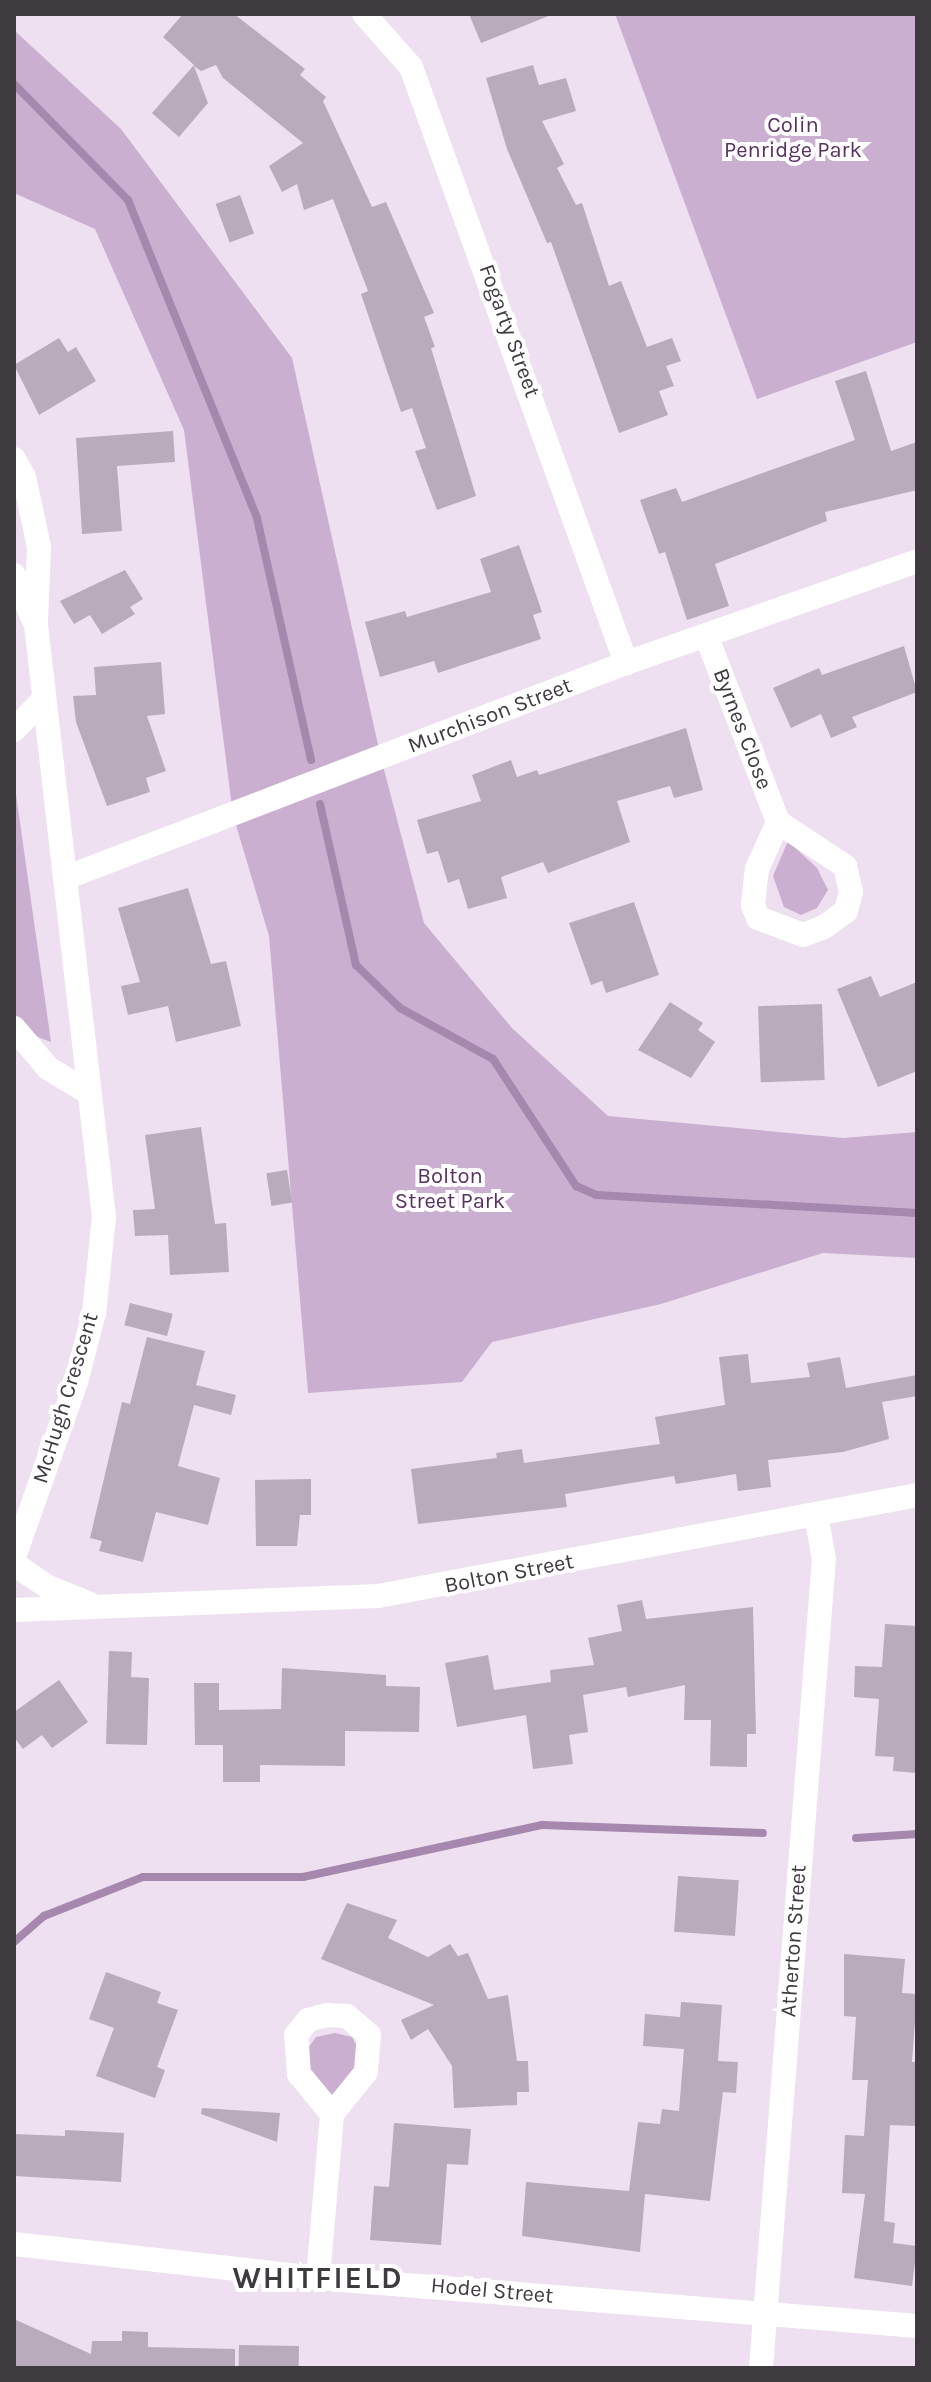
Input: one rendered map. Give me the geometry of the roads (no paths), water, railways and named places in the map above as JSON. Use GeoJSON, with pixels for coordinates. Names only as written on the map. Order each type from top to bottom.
{"type":"FeatureCollection","features":[{"type":"Feature","properties":{"kind":"street","name":"Fogarty Street"},"geometry":{"type":"LineString","coordinates":[[364,14],[411,67],[626,663]]}},
{"type":"Feature","properties":{"kind":"street","name":"McHugh Crescent"},"geometry":{"type":"LineString","coordinates":[[14,459],[24,477],[39,547],[36,625],[104,1254],[76,1382],[14,1557]]}},
{"type":"Feature","properties":{"kind":"street","name":"Murchison Street"},"geometry":{"type":"LineString","coordinates":[[65,878],[626,663],[917,561]]}},
{"type":"Feature","properties":{"kind":"street","name":"McHugh Crescent"},"geometry":{"type":"LineString","coordinates":[[14,575],[36,625]]}},
{"type":"Feature","properties":{"kind":"street","name":"Byrnes Close"},"geometry":{"type":"LineString","coordinates":[[706,635],[778,822]]}},
{"type":"Feature","properties":{"kind":"street"},"geometry":{"type":"LineString","coordinates":[[14,730],[44,699]]}},
{"type":"Feature","properties":{"kind":"street"},"geometry":{"type":"LineString","coordinates":[[778,822],[845,866],[851,892],[846,911],[824,927],[803,935],[758,918],[753,905],[757,869],[778,822]]}},
{"type":"Feature","properties":{"kind":"street"},"geometry":{"type":"LineString","coordinates":[[14,1028],[48,1068],[89,1093]]}},
{"type":"Feature","properties":{"kind":"street","name":"Bolton Street"},"geometry":{"type":"LineString","coordinates":[[14,1610],[378,1596],[917,1495]]}},
{"type":"Feature","properties":{"kind":"street","name":"Atherton Street"},"geometry":{"type":"LineString","coordinates":[[761,2368],[824,1559],[816,1515]]}},
{"type":"Feature","properties":{"kind":"street","name":"Bolton Street"},"geometry":{"type":"LineString","coordinates":[[14,1564],[48,1587],[95,1605]]}},
{"type":"Feature","properties":{"kind":"street"},"geometry":{"type":"LineString","coordinates":[[318,2278],[332,2114]]}},
{"type":"Feature","properties":{"kind":"street","name":"Hodel Street"},"geometry":{"type":"LineString","coordinates":[[14,2244],[66,2253],[318,2278],[917,2326]]}},
{"type":"Feature","properties":{"kind":"street","name":"Hodel Street"},"geometry":{"type":"LineString","coordinates":[[14,2260],[66,2253]]}},
{"type":"Feature","properties":{"kind":"waterway"},"geometry":{"type":"LineString","coordinates":[[14,84],[128,200],[257,518],[311,760]]}},
{"type":"Feature","properties":{"kind":"waterway"},"geometry":{"type":"LineString","coordinates":[[320,804],[356,965],[400,1008],[493,1059],[576,1186],[596,1195],[917,1213]]}},
{"type":"Feature","properties":{"kind":"waterway"},"geometry":{"type":"LineString","coordinates":[[14,1942],[44,1916],[143,1877],[303,1877],[542,1825],[763,1833]]}},
{"type":"Feature","properties":{"kind":"waterway"},"geometry":{"type":"LineString","coordinates":[[856,1838],[917,1834]]}},
{"type":"Feature","properties":{"kind":"district","name":"WHITFIELD"},"geometry":{"type":"Point","coordinates":[318,2278]}},
{"type":"Feature","properties":{"kind":"park label","name":"Colin Penridge Park"},"geometry":{"type":"Point","coordinates":[793,138]}},
{"type":"Feature","properties":{"kind":"park label","name":"Bolton Street Park"},"geometry":{"type":"Point","coordinates":[450,1188]}}]}
